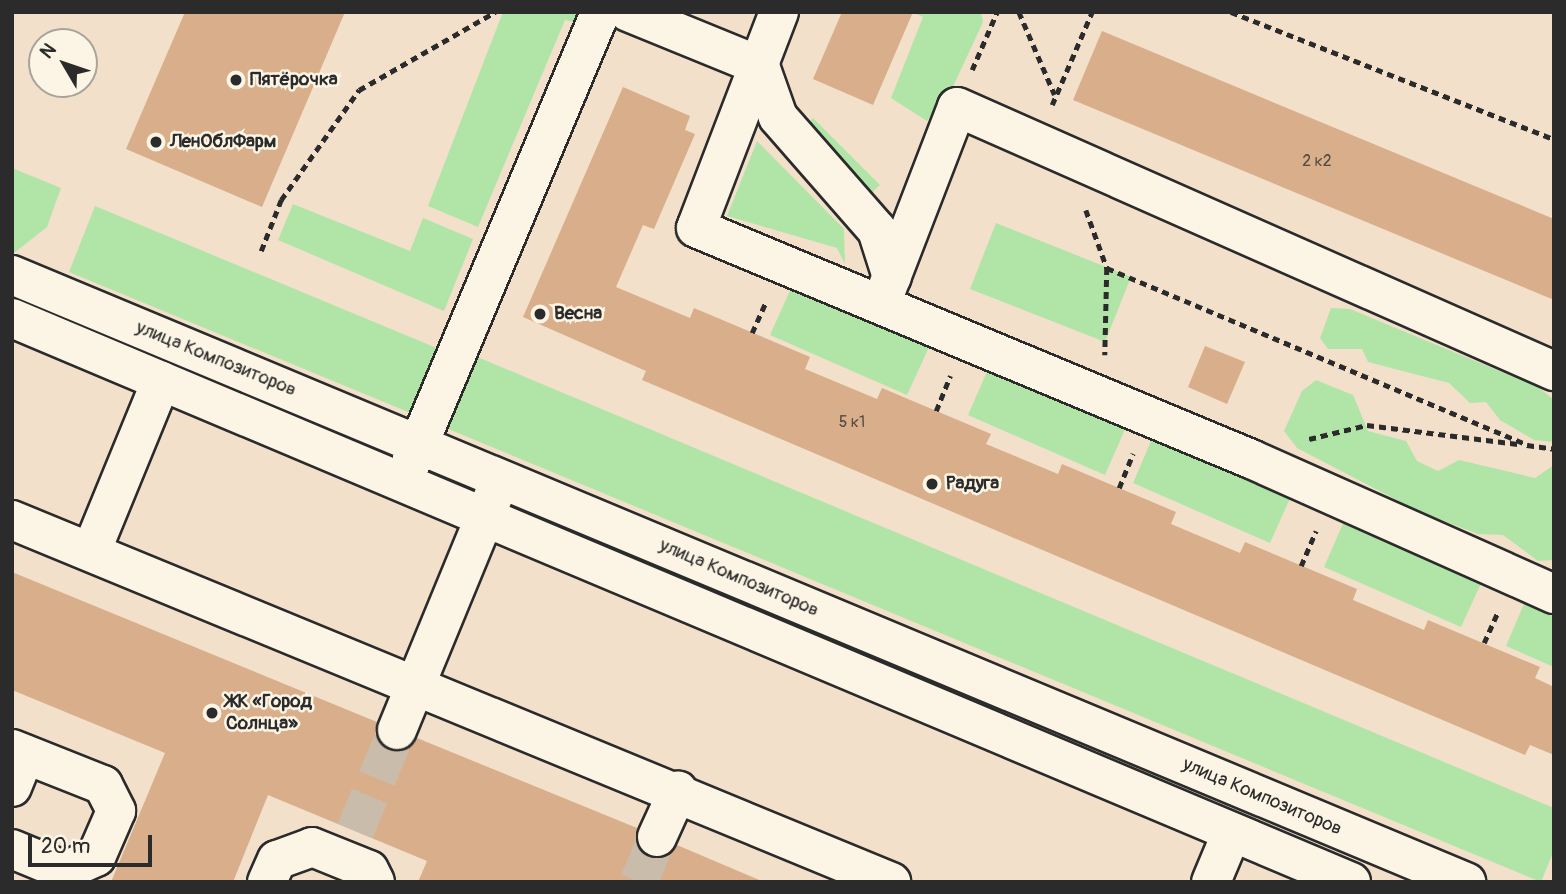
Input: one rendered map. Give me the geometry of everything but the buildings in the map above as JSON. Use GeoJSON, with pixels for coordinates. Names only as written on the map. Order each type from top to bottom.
{"type":"FeatureCollection","features":[{"type":"Feature","properties":{"kind":"street"},"geometry":{"type":"LineString","coordinates":[[402,484],[600,12]]}},
{"type":"Feature","properties":{"kind":"street"},"geometry":{"type":"LineString","coordinates":[[628,12],[760,66],[778,117],[877,230],[886,290]]}},
{"type":"Feature","properties":{"kind":"street"},"geometry":{"type":"LineString","coordinates":[[779,12],[696,228],[886,290],[1101,397],[1251,458],[1549,589]]}},
{"type":"Feature","properties":{"kind":"street"},"geometry":{"type":"LineString","coordinates":[[886,290],[957,107],[1554,371]]}},
{"type":"Feature","properties":{"kind":"street","name":"улица Композиторов"},"geometry":{"type":"LineString","coordinates":[[12,275],[420,443],[500,479],[1466,882]]}},
{"type":"Feature","properties":{"kind":"street"},"geometry":{"type":"LineString","coordinates":[[12,318],[1345,880],[1358,837]]}},
{"type":"Feature","properties":{"kind":"street"},"geometry":{"type":"LineString","coordinates":[[91,552],[161,381]]}},
{"type":"Feature","properties":{"kind":"street"},"geometry":{"type":"LineString","coordinates":[[397,730],[500,479]]}},
{"type":"Feature","properties":{"kind":"street"},"geometry":{"type":"LineString","coordinates":[[12,520],[678,791],[891,882]]}},
{"type":"Feature","properties":{"kind":"street"},"geometry":{"type":"LineString","coordinates":[[12,849],[65,871],[96,857],[116,811],[103,785],[17,763]]}},
{"type":"Feature","properties":{"kind":"street"},"geometry":{"type":"LineString","coordinates":[[657,837],[678,791]]}},
{"type":"Feature","properties":{"kind":"street"},"geometry":{"type":"LineString","coordinates":[[1211,882],[1232,832]]}},
{"type":"Feature","properties":{"kind":"street"},"geometry":{"type":"LineString","coordinates":[[267,882],[277,860],[312,847],[349,846],[369,870],[375,882]]}},
{"type":"Feature","properties":{"kind":"path"},"geometry":{"type":"LineString","coordinates":[[261,251],[281,200],[359,90],[495,12]]}},
{"type":"Feature","properties":{"kind":"path"},"geometry":{"type":"LineString","coordinates":[[957,107],[997,12]]}},
{"type":"Feature","properties":{"kind":"path"},"geometry":{"type":"LineString","coordinates":[[1018,12],[1055,96]]}},
{"type":"Feature","properties":{"kind":"path"},"geometry":{"type":"LineString","coordinates":[[1092,12],[1055,96],[1051,148],[1107,268],[1101,397]]}},
{"type":"Feature","properties":{"kind":"path"},"geometry":{"type":"LineString","coordinates":[[1231,12],[1554,139]]}},
{"type":"Feature","properties":{"kind":"path"},"geometry":{"type":"LineString","coordinates":[[1107,268],[1528,445]]}},
{"type":"Feature","properties":{"kind":"path"},"geometry":{"type":"LineString","coordinates":[[1251,458],[1367,425],[1554,449]]}},
{"type":"Feature","properties":{"kind":"green space"},"geometry":{"type":"Polygon","coordinates":[[[503,12],[582,12],[578,23],[565,20],[478,227],[428,206],[503,12]]]}},
{"type":"Feature","properties":{"kind":"green space"},"geometry":{"type":"Polygon","coordinates":[[[912,12],[981,12],[983,22],[951,91],[927,121],[891,98],[923,17],[912,12]]]}},
{"type":"Feature","properties":{"kind":"green space"},"geometry":{"type":"Polygon","coordinates":[[[813,118],[880,185],[869,195],[803,129],[813,118]]]}},
{"type":"Feature","properties":{"kind":"green space"},"geometry":{"type":"Polygon","coordinates":[[[757,141],[844,229],[845,264],[837,248],[727,216],[757,141]]]}},
{"type":"Feature","properties":{"kind":"green space"},"geometry":{"type":"Polygon","coordinates":[[[12,168],[61,188],[47,227],[14,253],[12,168]]]}},
{"type":"Feature","properties":{"kind":"green space"},"geometry":{"type":"Polygon","coordinates":[[[293,204],[410,251],[423,218],[473,239],[444,311],[278,240],[293,204]]]}},
{"type":"Feature","properties":{"kind":"green space"},"geometry":{"type":"Polygon","coordinates":[[[95,206],[439,349],[413,414],[69,272],[95,206]]]}},
{"type":"Feature","properties":{"kind":"green space"},"geometry":{"type":"Polygon","coordinates":[[[996,223],[1131,277],[1105,342],[970,289],[996,223]]]}},
{"type":"Feature","properties":{"kind":"green space"},"geometry":{"type":"Polygon","coordinates":[[[792,286],[929,347],[907,395],[770,335],[792,286]]]}},
{"type":"Feature","properties":{"kind":"green space"},"geometry":{"type":"Polygon","coordinates":[[[1331,308],[1350,309],[1538,387],[1554,400],[1554,442],[1534,440],[1500,420],[1486,402],[1470,403],[1449,383],[1368,362],[1362,349],[1328,349],[1320,338],[1331,308]]]}},
{"type":"Feature","properties":{"kind":"green space"},"geometry":{"type":"Polygon","coordinates":[[[475,356],[1554,808],[1554,850],[1541,882],[446,428],[475,356]]]}},
{"type":"Feature","properties":{"kind":"green space"},"geometry":{"type":"Polygon","coordinates":[[[989,367],[1126,427],[1105,475],[968,415],[989,367]]]}},
{"type":"Feature","properties":{"kind":"green space"},"geometry":{"type":"Polygon","coordinates":[[[1316,380],[1353,395],[1368,431],[1406,441],[1417,461],[1438,471],[1459,460],[1535,478],[1554,465],[1554,560],[1538,561],[1503,535],[1478,534],[1418,511],[1297,448],[1284,431],[1302,391],[1316,380]]]}},
{"type":"Feature","properties":{"kind":"green space"},"geometry":{"type":"Polygon","coordinates":[[[1154,434],[1292,494],[1270,543],[1133,483],[1154,434]]]}},
{"type":"Feature","properties":{"kind":"green space"},"geometry":{"type":"Polygon","coordinates":[[[1345,519],[1483,579],[1461,627],[1324,567],[1345,519]]]}},
{"type":"Feature","properties":{"kind":"green space"},"geometry":{"type":"Polygon","coordinates":[[[1527,597],[1554,609],[1554,667],[1506,646],[1527,597]]]}},
{"type":"Feature","properties":{"kind":"tunnel"},"geometry":{"type":"LineString","coordinates":[[355,831],[397,730]]}},
{"type":"Feature","properties":{"kind":"tunnel"},"geometry":{"type":"LineString","coordinates":[[639,882],[657,837]]}},
{"type":"Feature","properties":{"kind":"place","name":"Пятёрочка"},"geometry":{"type":"Point","coordinates":[236,80]}},
{"type":"Feature","properties":{"kind":"place","name":"ЛенОблФарм"},"geometry":{"type":"Point","coordinates":[156,142]}},
{"type":"Feature","properties":{"kind":"place","name":"Весна"},"geometry":{"type":"Point","coordinates":[540,314]}},
{"type":"Feature","properties":{"kind":"place","name":"Радуга"},"geometry":{"type":"Point","coordinates":[932,484]}},
{"type":"Feature","properties":{"kind":"place","name":"ЖК «Город Солнца»"},"geometry":{"type":"Point","coordinates":[212,713]}}]}
